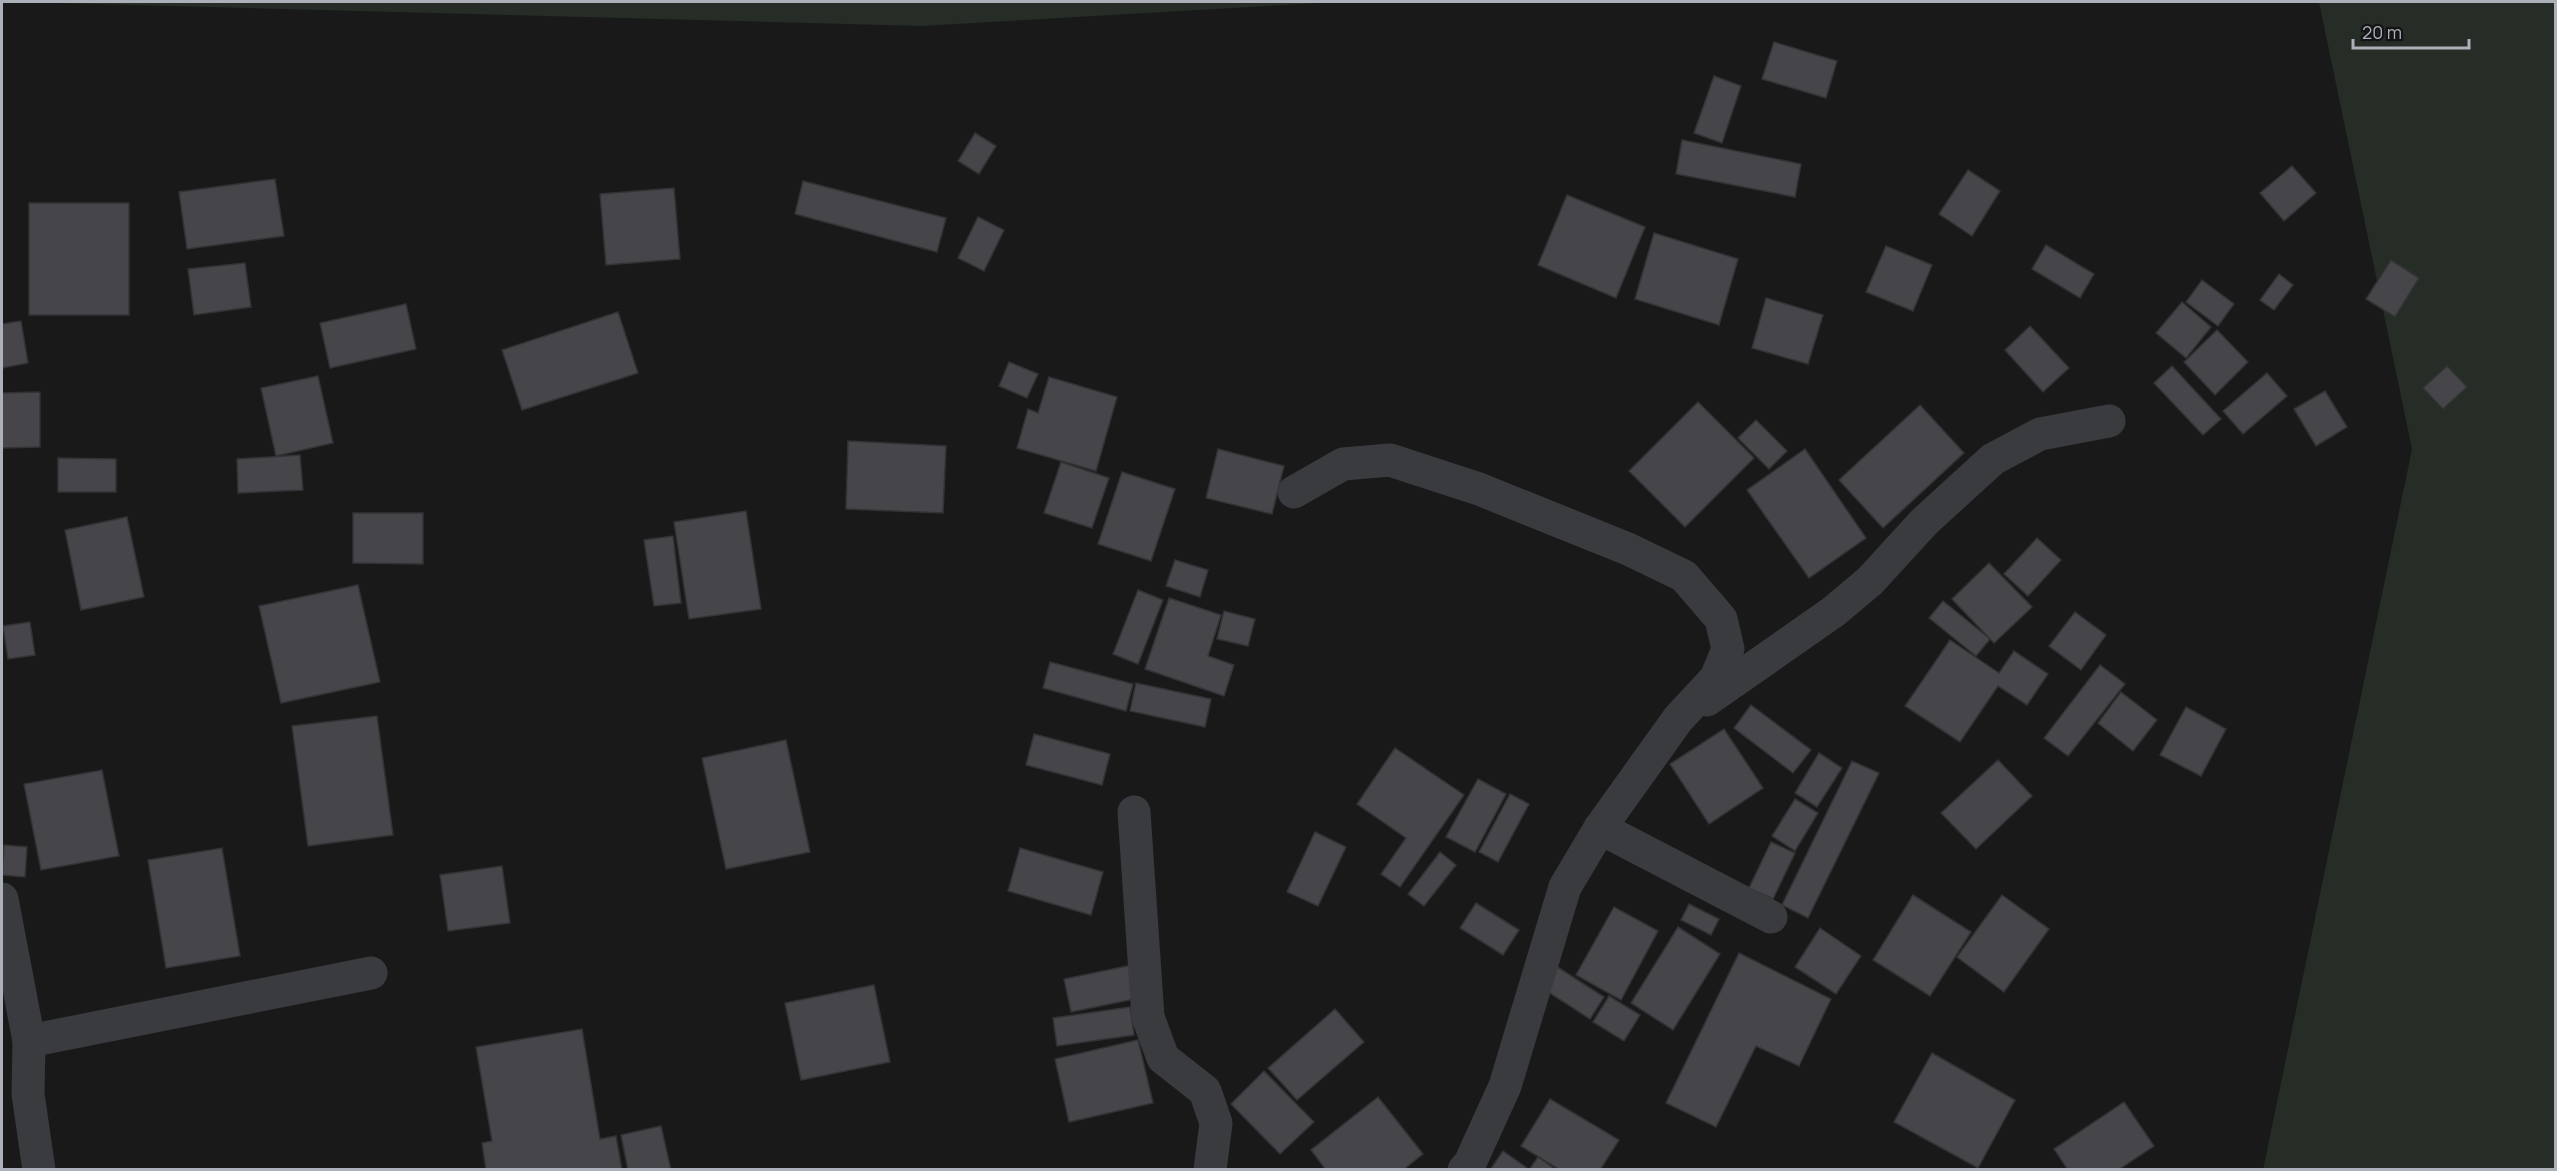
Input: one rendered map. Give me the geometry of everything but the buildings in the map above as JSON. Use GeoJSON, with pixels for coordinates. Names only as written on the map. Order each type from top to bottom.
{"type":"FeatureCollection","features":[{"type":"Feature","properties":{"kind":"street"},"geometry":{"type":"LineString","coordinates":[[1678,719],[1833,612],[1870,581],[1924,522],[1993,459],[2040,434],[2109,421]]}},
{"type":"Feature","properties":{"kind":"street"},"geometry":{"type":"LineString","coordinates":[[1294,492],[1343,464],[1390,460],[1479,489],[1628,549],[1684,576],[1721,619],[1728,649],[1716,678],[1678,719],[1600,828],[1565,887],[1505,1086],[1470,1163],[1464,1170]]}},
{"type":"Feature","properties":{"kind":"street"},"geometry":{"type":"LineString","coordinates":[[1134,812],[1148,1017],[1163,1058],[1204,1091],[1216,1123],[1210,1170]]}},
{"type":"Feature","properties":{"kind":"street"},"geometry":{"type":"LineString","coordinates":[[1600,828],[1771,918]]}},
{"type":"Feature","properties":{"kind":"street"},"geometry":{"type":"LineString","coordinates":[[2,899],[29,1041],[28,1094],[39,1170]]}},
{"type":"Feature","properties":{"kind":"street"},"geometry":{"type":"LineString","coordinates":[[29,1041],[371,973]]}},
{"type":"Feature","properties":{"kind":"shaded area"},"geometry":{"type":"Polygon","coordinates":[[[21,2],[1335,2],[921,26],[21,2]]]}},
{"type":"Feature","properties":{"kind":"shaded area"},"geometry":{"type":"Polygon","coordinates":[[[2319,2],[2555,2],[2555,1169],[2263,1170],[2412,449],[2319,2]]]}}]}
